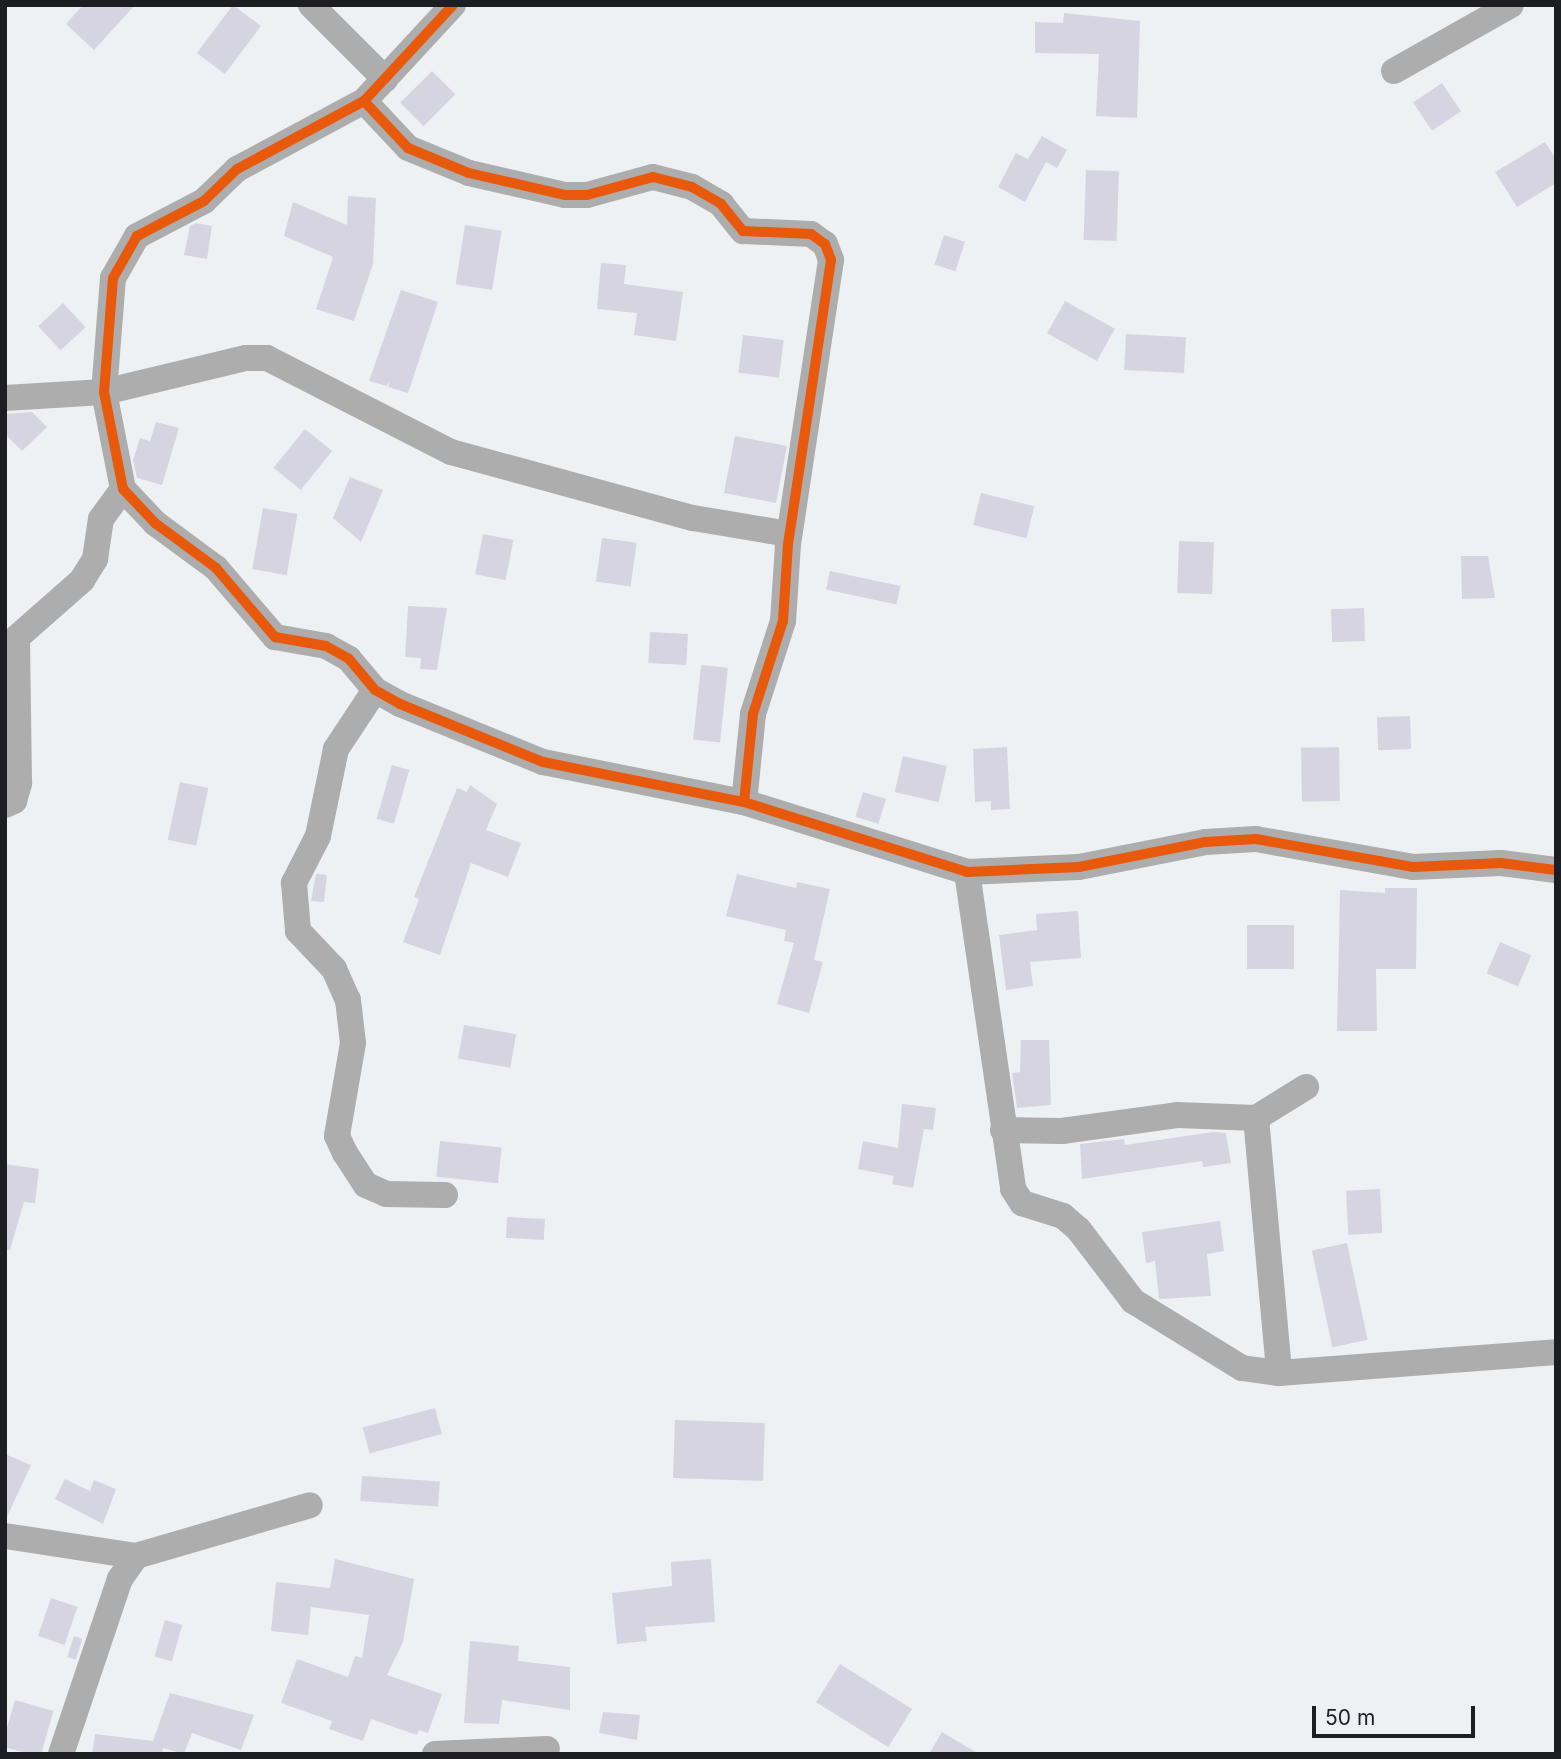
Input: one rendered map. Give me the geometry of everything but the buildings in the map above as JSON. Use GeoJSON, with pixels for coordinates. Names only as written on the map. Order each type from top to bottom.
{"type":"FeatureCollection","features":[{"type":"Feature","properties":{"kind":"street"},"geometry":{"type":"LineString","coordinates":[[311,5],[385,79]]}},
{"type":"Feature","properties":{"kind":"street"},"geometry":{"type":"LineString","coordinates":[[453,5],[364,102],[237,169],[204,201],[137,236],[113,278],[104,392],[123,489],[155,523],[216,568],[275,637],[326,646],[349,659],[375,690],[543,762],[744,802],[967,872],[1079,867],[1205,842],[1256,839],[1413,867],[1501,863],[1556,870]]}},
{"type":"Feature","properties":{"kind":"street"},"geometry":{"type":"LineString","coordinates":[[1394,71],[1511,5]]}},
{"type":"Feature","properties":{"kind":"street"},"geometry":{"type":"LineString","coordinates":[[364,102],[383,128],[408,148],[469,173],[565,195],[587,195],[653,177],[692,187],[711,198],[743,231],[811,234],[825,244],[831,260],[789,534],[783,621],[753,714],[744,802]]}},
{"type":"Feature","properties":{"kind":"street"},"geometry":{"type":"LineString","coordinates":[[5,398],[104,392],[246,358],[267,358],[451,452],[693,518],[789,534]]}},
{"type":"Feature","properties":{"kind":"street"},"geometry":{"type":"LineString","coordinates":[[5,805],[14,801],[19,783],[11,643],[82,580],[95,559],[101,519],[123,489]]}},
{"type":"Feature","properties":{"kind":"street"},"geometry":{"type":"LineString","coordinates":[[375,690],[336,749],[318,836],[294,883],[298,931],[334,969],[348,1000],[353,1043],[337,1136],[345,1153],[366,1185],[386,1194],[445,1195]]}},
{"type":"Feature","properties":{"kind":"street"},"geometry":{"type":"LineString","coordinates":[[967,872],[990,1007],[1003,1130],[1013,1189],[1021,1203],[1063,1216],[1079,1230],[1133,1301],[1242,1368],[1279,1373],[1556,1352]]}},
{"type":"Feature","properties":{"kind":"street"},"geometry":{"type":"LineString","coordinates":[[1003,1130],[1062,1131],[1177,1115],[1256,1118],[1306,1087]]}},
{"type":"Feature","properties":{"kind":"street"},"geometry":{"type":"LineString","coordinates":[[1256,1118],[1279,1373]]}},
{"type":"Feature","properties":{"kind":"street"},"geometry":{"type":"LineString","coordinates":[[5,1536],[136,1556],[310,1505]]}},
{"type":"Feature","properties":{"kind":"street"},"geometry":{"type":"LineString","coordinates":[[61,1754],[120,1579],[136,1556]]}},
{"type":"Feature","properties":{"kind":"street"},"geometry":{"type":"LineString","coordinates":[[435,1754],[547,1749]]}},
{"type":"Feature","properties":{"kind":"cycle path"},"geometry":{"type":"LineString","coordinates":[[453,5],[364,101],[237,169],[204,201],[137,236],[113,278],[104,392],[123,489],[155,523],[216,568],[275,637],[326,646],[349,659],[375,690],[400,704],[543,762],[744,802],[967,872],[1079,867],[1205,842],[1256,839],[1413,867],[1501,863],[1556,870]]}},
{"type":"Feature","properties":{"kind":"cycle path"},"geometry":{"type":"LineString","coordinates":[[364,101],[408,148],[469,173],[565,195],[587,195],[653,177],[692,187],[721,204],[743,231],[811,234],[825,244],[831,260],[788,544],[783,621],[753,714],[744,802]]}}]}
